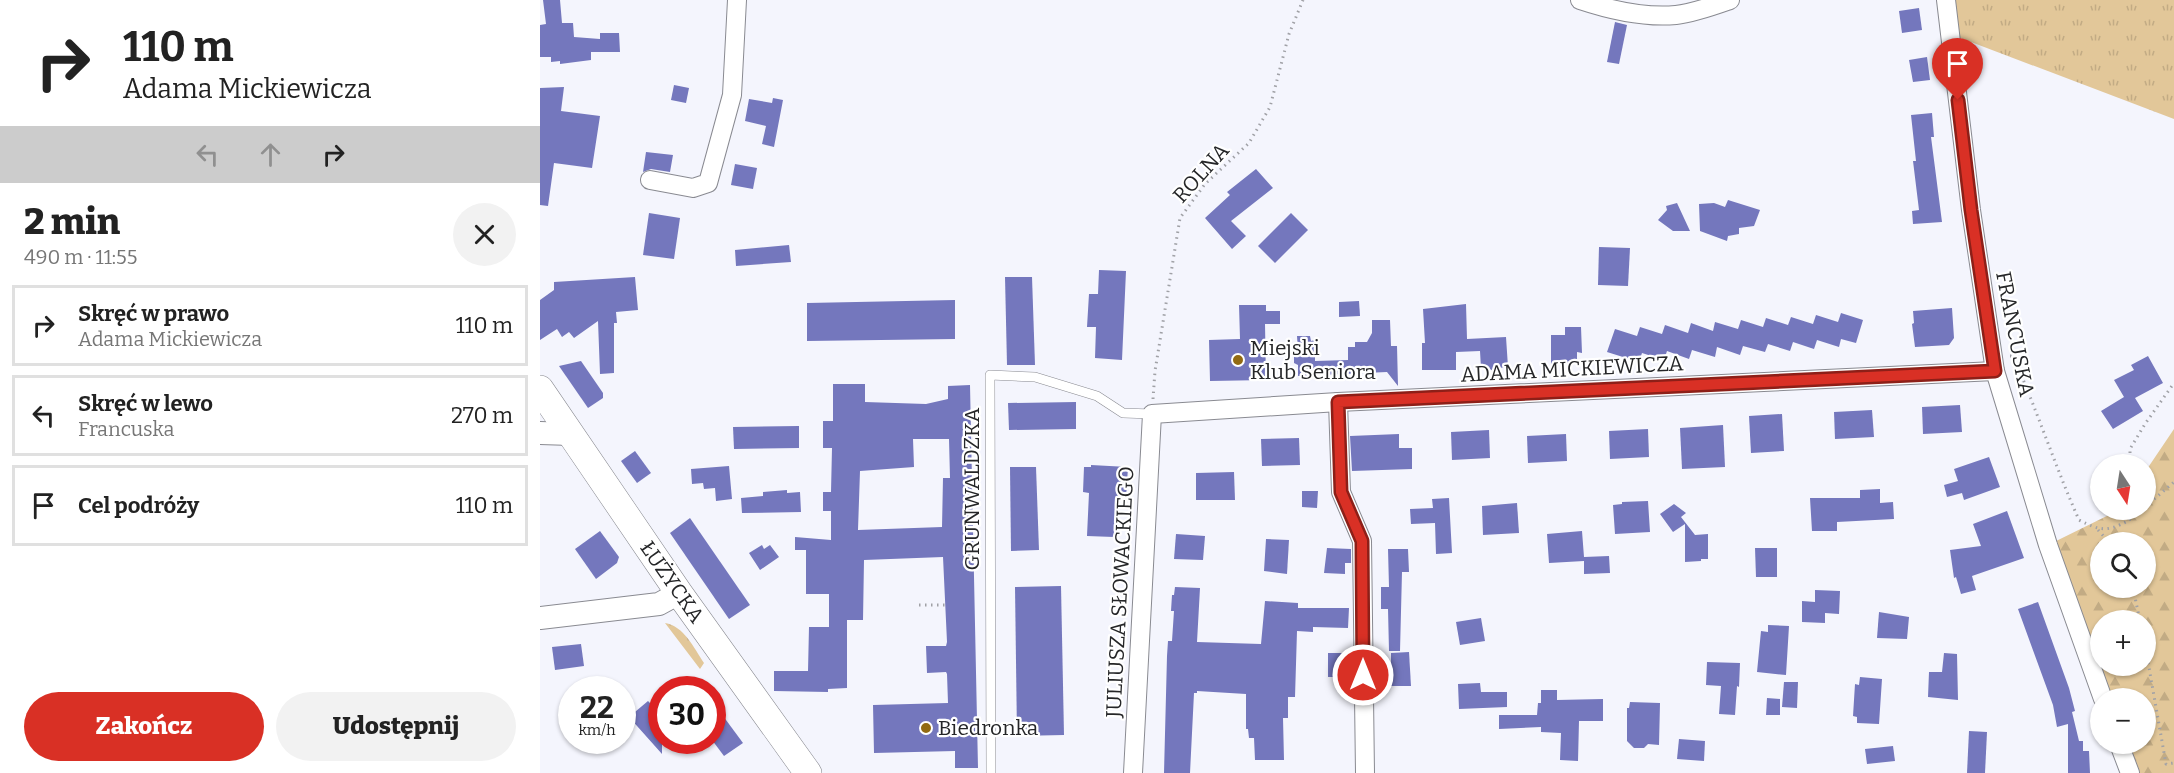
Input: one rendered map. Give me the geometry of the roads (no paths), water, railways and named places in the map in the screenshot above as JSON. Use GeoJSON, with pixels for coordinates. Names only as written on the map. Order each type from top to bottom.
{"type":"FeatureCollection","features":[{"type":"Feature","properties":{"kind":"main road","name":"ŁUŻYCKA"},"geometry":{"type":"LineString","coordinates":[[540,389],[679,593],[808,773]]}},
{"type":"Feature","properties":{"kind":"street"},"geometry":{"type":"LineString","coordinates":[[650,180],[693,188],[708,183],[732,95],[737,0]]}},
{"type":"Feature","properties":{"kind":"street"},"geometry":{"type":"LineString","coordinates":[[1580,0],[1643,15],[1677,15],[1730,0]]}},
{"type":"Feature","properties":{"kind":"street","name":"FRANCUSKA"},"geometry":{"type":"LineString","coordinates":[[1946,0],[1971,210],[1993,363],[2048,545],[2099,688]]}},
{"type":"Feature","properties":{"kind":"street","name":"ADAMA MICKIEWICZA"},"geometry":{"type":"LineString","coordinates":[[1152,414],[1993,363]]}},
{"type":"Feature","properties":{"kind":"street"},"geometry":{"type":"LineString","coordinates":[[1338,402],[1341,492],[1362,541],[1365,773]]}},
{"type":"Feature","properties":{"kind":"street","name":"JULIUSZA SŁOWACKIEGO"},"geometry":{"type":"LineString","coordinates":[[1132,773],[1152,414]]}},
{"type":"Feature","properties":{"kind":"street"},"geometry":{"type":"LineString","coordinates":[[540,433],[571,434]]}},
{"type":"Feature","properties":{"kind":"street"},"geometry":{"type":"LineString","coordinates":[[540,618],[659,604],[679,593]]}},
{"type":"Feature","properties":{"kind":"street"},"geometry":{"type":"LineString","coordinates":[[2123,754],[2130,773]]}},
{"type":"Feature","properties":{"kind":"lane","name":"GRUNWALDZKA"},"geometry":{"type":"LineString","coordinates":[[991,773],[990,375],[1035,377],[1097,396],[1124,413],[1152,414]]}},
{"type":"Feature","properties":{"kind":"place","name":"Miejski Klub Seniora"},"geometry":{"type":"Point","coordinates":[1238,360]}},
{"type":"Feature","properties":{"kind":"place","name":"Biedronka"},"geometry":{"type":"Point","coordinates":[926,728]}}]}
